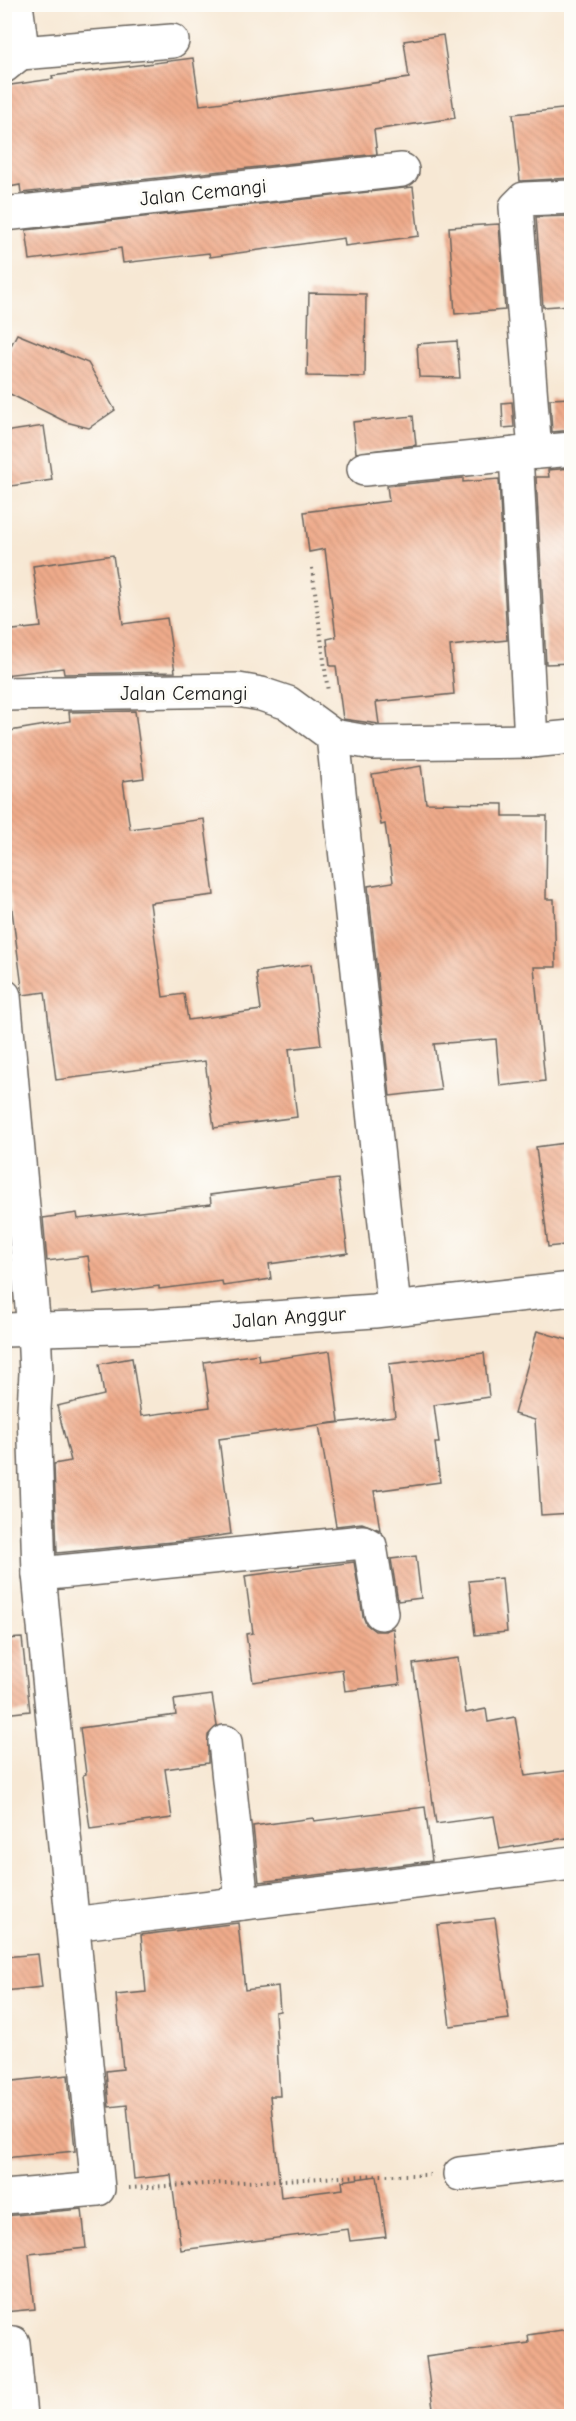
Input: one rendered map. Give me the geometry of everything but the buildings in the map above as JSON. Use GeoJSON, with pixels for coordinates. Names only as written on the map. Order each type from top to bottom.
{"type":"FeatureCollection","features":[{"type":"Feature","properties":{"kind":"street"},"geometry":{"type":"LineString","coordinates":[[12,60],[21,42],[16,4]]}},
{"type":"Feature","properties":{"kind":"street"},"geometry":{"type":"LineString","coordinates":[[12,60],[172,41]]}},
{"type":"Feature","properties":{"kind":"street","name":"Jalan Cemangi"},"geometry":{"type":"LineString","coordinates":[[4,214],[402,170]]}},
{"type":"Feature","properties":{"kind":"street"},"geometry":{"type":"LineString","coordinates":[[531,741],[525,453],[516,207],[524,199],[572,197]]}},
{"type":"Feature","properties":{"kind":"street"},"geometry":{"type":"LineString","coordinates":[[364,469],[572,448]]}},
{"type":"Feature","properties":{"kind":"street","name":"Jalan Cemangi"},"geometry":{"type":"LineString","coordinates":[[4,694],[238,690],[261,694],[288,703],[333,736],[373,743],[531,741],[572,737]]}},
{"type":"Feature","properties":{"kind":"street"},"geometry":{"type":"LineString","coordinates":[[333,736],[394,1308]]}},
{"type":"Feature","properties":{"kind":"street"},"geometry":{"type":"LineString","coordinates":[[4,996],[19,1329],[36,1373],[34,1409],[39,1574],[98,2189],[4,2196]]}},
{"type":"Feature","properties":{"kind":"street","name":"Jalan Anggur"},"geometry":{"type":"LineString","coordinates":[[19,1329],[168,1325],[394,1308],[572,1289]]}},
{"type":"Feature","properties":{"kind":"street"},"geometry":{"type":"LineString","coordinates":[[39,1574],[363,1542],[370,1546],[381,1614]]}},
{"type":"Feature","properties":{"kind":"street"},"geometry":{"type":"LineString","coordinates":[[225,1743],[242,1903]]}},
{"type":"Feature","properties":{"kind":"street"},"geometry":{"type":"LineString","coordinates":[[72,1924],[572,1863]]}},
{"type":"Feature","properties":{"kind":"street"},"geometry":{"type":"LineString","coordinates":[[460,2174],[572,2161]]}},
{"type":"Feature","properties":{"kind":"street"},"geometry":{"type":"LineString","coordinates":[[13,2343],[20,2416]]}},
{"type":"Feature","properties":{"kind":"path"},"geometry":{"type":"LineString","coordinates":[[312,568],[333,736]]}},
{"type":"Feature","properties":{"kind":"path"},"geometry":{"type":"LineString","coordinates":[[98,2189],[247,2184],[380,2175],[460,2174]]}}]}
